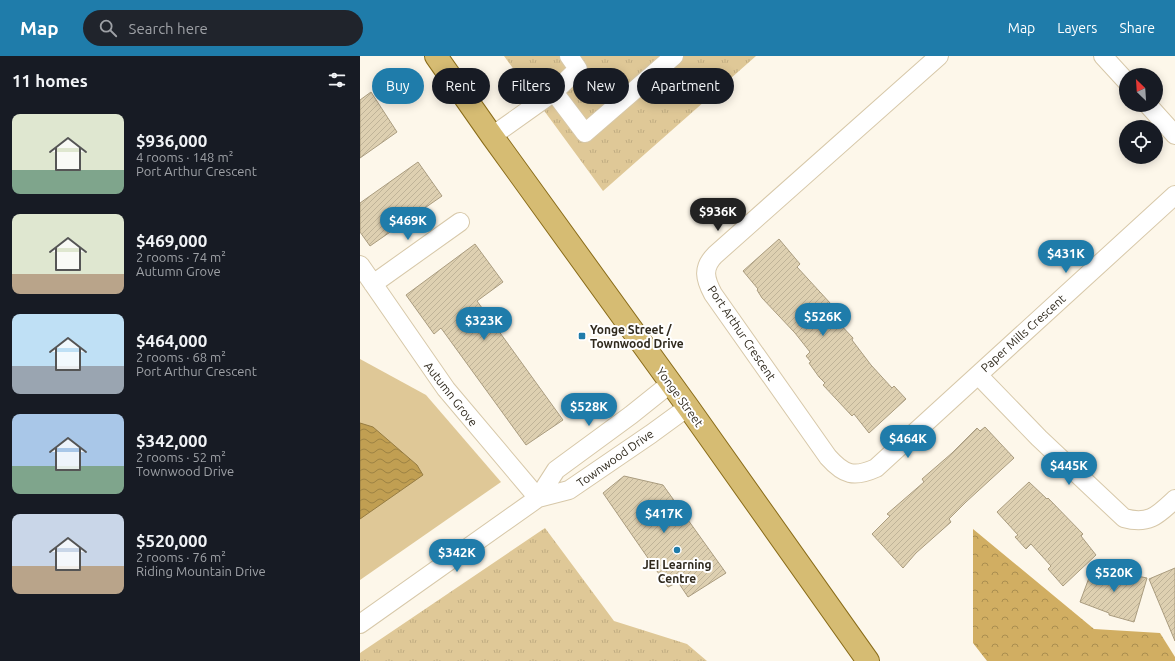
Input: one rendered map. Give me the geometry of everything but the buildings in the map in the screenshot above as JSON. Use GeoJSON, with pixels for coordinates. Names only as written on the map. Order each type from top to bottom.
{"type":"FeatureCollection","features":[{"type":"Feature","properties":{"kind":"main road","name":"Yonge Street"},"geometry":{"type":"LineString","coordinates":[[436,56],[492,136],[671,383],[868,661]]}},
{"type":"Feature","properties":{"kind":"street"},"geometry":{"type":"LineString","coordinates":[[565,81],[578,69],[569,56]]}},
{"type":"Feature","properties":{"kind":"street"},"geometry":{"type":"LineString","coordinates":[[563,104],[585,133],[674,56]]}},
{"type":"Feature","properties":{"kind":"street","name":"Port Arthur Crescent"},"geometry":{"type":"LineString","coordinates":[[939,56],[715,255],[708,262],[705,272],[707,283],[713,294],[828,457],[845,473],[865,473],[876,468],[978,375]]}},
{"type":"Feature","properties":{"kind":"street"},"geometry":{"type":"LineString","coordinates":[[1103,56],[1119,73]]}},
{"type":"Feature","properties":{"kind":"street"},"geometry":{"type":"LineString","coordinates":[[492,136],[537,104]]}},
{"type":"Feature","properties":{"kind":"street"},"geometry":{"type":"LineString","coordinates":[[1154,112],[1175,135]]}},
{"type":"Feature","properties":{"kind":"street","name":"Paper Mills Crescent"},"geometry":{"type":"LineString","coordinates":[[978,375],[1175,195]]}},
{"type":"Feature","properties":{"kind":"street"},"geometry":{"type":"LineString","coordinates":[[373,284],[460,222]]}},
{"type":"Feature","properties":{"kind":"street","name":"Autumn Grove"},"geometry":{"type":"LineString","coordinates":[[360,266],[446,390],[538,498]]}},
{"type":"Feature","properties":{"kind":"street"},"geometry":{"type":"LineString","coordinates":[[978,375],[1039,438],[1124,518],[1134,521],[1147,520],[1159,514],[1175,499]]}},
{"type":"Feature","properties":{"kind":"street","name":"Townwood Drive"},"geometry":{"type":"LineString","coordinates":[[538,498],[556,470],[631,415],[671,383]]}},
{"type":"Feature","properties":{"kind":"street","name":"Townwood Drive"},"geometry":{"type":"LineString","coordinates":[[360,624],[538,498],[569,490],[688,407]]}},
{"type":"Feature","properties":{"kind":"green space"},"geometry":{"type":"Polygon","coordinates":[[[504,56],[756,56],[734,75],[734,68],[637,68],[637,104],[702,104],[603,191],[539,104],[565,104],[565,68],[513,68],[504,56]]]}},
{"type":"Feature","properties":{"kind":"green space"},"geometry":{"type":"Polygon","coordinates":[[[360,359],[426,395],[501,482],[360,580],[360,359]]]}},
{"type":"Feature","properties":{"kind":"green space"},"geometry":{"type":"Polygon","coordinates":[[[545,528],[614,621],[687,644],[707,661],[360,661],[360,653],[545,528]]]}},
{"type":"Feature","properties":{"kind":"green space"},"geometry":{"type":"Polygon","coordinates":[[[973,529],[1094,629],[1160,633],[1175,657],[1175,661],[987,661],[973,643],[973,529]]]}},
{"type":"Feature","properties":{"kind":"water"},"geometry":{"type":"Polygon","coordinates":[[[360,423],[373,427],[417,465],[423,475],[360,519],[360,423]]]}},
{"type":"Feature","properties":{"kind":"place","name":"Yonge Street / Townwood Drive"},"geometry":{"type":"Point","coordinates":[582,336]}},
{"type":"Feature","properties":{"kind":"place","name":"JEI Learning Centre"},"geometry":{"type":"Point","coordinates":[677,550]}}]}
